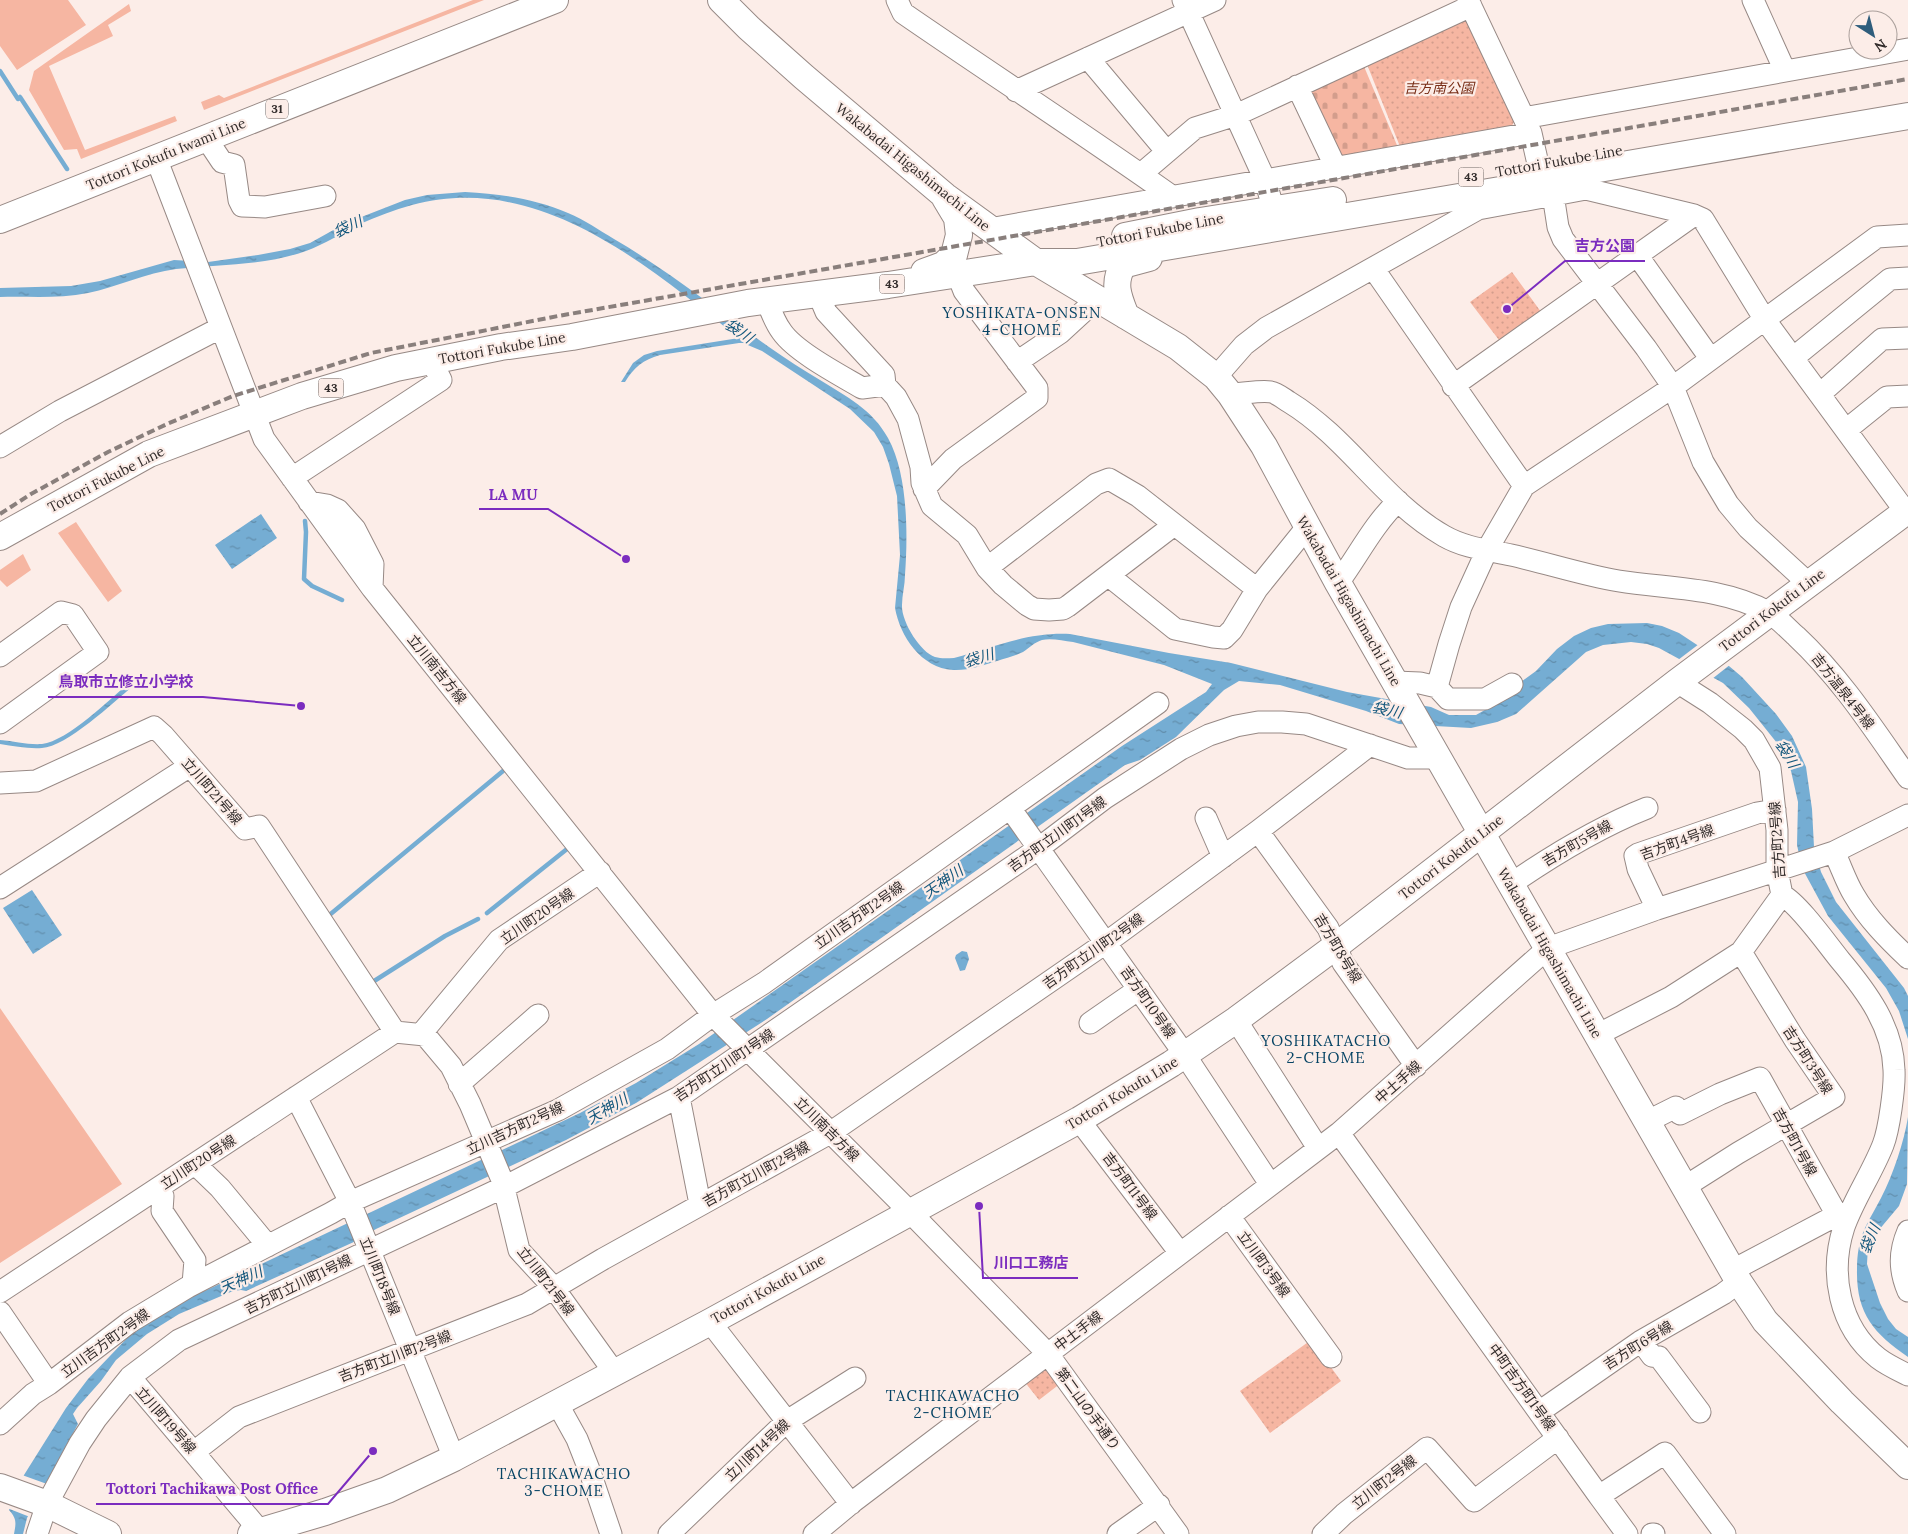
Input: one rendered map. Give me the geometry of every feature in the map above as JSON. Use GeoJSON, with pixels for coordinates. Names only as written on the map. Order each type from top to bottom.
{"type":"FeatureCollection","features":[{"type":"Feature","properties":{"kind":"main road","name":"Tottori Kokufu Iwami Line"},"geometry":{"type":"LineString","coordinates":[[0,220],[555,0]]}},
{"type":"Feature","properties":{"kind":"main road","name":"Wakabadai Higashimachi Line"},"geometry":{"type":"LineString","coordinates":[[720,0],[748,28],[945,196],[1036,262],[1178,347],[1223,386],[1264,446],[1338,583],[1736,1276],[1765,1321],[1842,1402],[1908,1466]]}},
{"type":"Feature","properties":{"kind":"main road","name":"Tottori Fukube Line"},"geometry":{"type":"LineString","coordinates":[[1036,262],[1075,246],[1200,221],[1508,171],[1545,180],[1788,122],[1908,99]]}},
{"type":"Feature","properties":{"kind":"main road","name":"Tottori Fukube Line"},"geometry":{"type":"LineString","coordinates":[[0,537],[149,454],[302,396],[396,368],[431,360],[757,302],[888,285],[1036,262],[1077,262],[1500,190],[1587,171],[1908,116]]}},
{"type":"Feature","properties":{"kind":"main road"},"geometry":{"type":"LineString","coordinates":[[888,285],[943,265],[954,255],[959,235],[956,218],[945,196]]}},
{"type":"Feature","properties":{"kind":"main road"},"geometry":{"type":"LineString","coordinates":[[1126,316],[1118,295],[1116,280],[1123,266],[1131,262],[1164,255],[1197,242]]}},
{"type":"Feature","properties":{"kind":"main road","name":"Tottori Kokufu Line"},"geometry":{"type":"LineString","coordinates":[[255,1533],[325,1512],[387,1490],[454,1458],[710,1322],[1079,1120],[1185,1055],[1336,946],[1768,612],[1907,510]]}},
{"type":"Feature","properties":{"kind":"main road"},"geometry":{"type":"LineString","coordinates":[[5,1488],[44,1503],[108,1534]]}},
{"type":"Feature","properties":{"kind":"street"},"geometry":{"type":"LineString","coordinates":[[897,0],[903,13],[1173,196]]}},
{"type":"Feature","properties":{"kind":"street"},"geometry":{"type":"LineString","coordinates":[[1016,91],[1088,58],[1186,6],[1214,0]]}},
{"type":"Feature","properties":{"kind":"street"},"geometry":{"type":"LineString","coordinates":[[1753,0],[1785,71]]}},
{"type":"Feature","properties":{"kind":"street"},"geometry":{"type":"LineString","coordinates":[[1141,174],[1195,128],[1236,115],[1469,3],[1528,125],[1545,180],[1554,201],[1558,227],[1564,239],[1673,387],[1703,462],[1728,504],[1748,528],[1808,583]]}},
{"type":"Feature","properties":{"kind":"street"},"geometry":{"type":"LineString","coordinates":[[1186,6],[1265,180],[1274,210]]}},
{"type":"Feature","properties":{"kind":"street"},"geometry":{"type":"LineString","coordinates":[[989,229],[1336,168],[1785,71],[1908,48]]}},
{"type":"Feature","properties":{"kind":"street"},"geometry":{"type":"LineString","coordinates":[[1088,58],[1168,152]]}},
{"type":"Feature","properties":{"kind":"street"},"geometry":{"type":"LineString","coordinates":[[1297,86],[1336,168]]}},
{"type":"Feature","properties":{"kind":"street"},"geometry":{"type":"LineString","coordinates":[[206,138],[222,162],[234,165],[239,200],[242,206],[265,207],[325,196]]}},
{"type":"Feature","properties":{"kind":"street","name":"立川南吉方線"},"geometry":{"type":"LineString","coordinates":[[156,158],[264,439],[372,588],[715,1017],[910,1212],[1048,1354]]}},
{"type":"Feature","properties":{"kind":"street"},"geometry":{"type":"LineString","coordinates":[[1768,612],[1724,595],[1686,588],[1619,581],[1468,547],[1445,537],[1419,520],[1332,436],[1296,406],[1272,392],[1223,386],[1253,336],[1478,209],[1545,180],[1694,215],[1703,219],[1765,320],[1907,510]]}},
{"type":"Feature","properties":{"kind":"street"},"geometry":{"type":"LineString","coordinates":[[1453,386],[1694,215]]}},
{"type":"Feature","properties":{"kind":"street"},"geometry":{"type":"LineString","coordinates":[[1438,687],[1448,644],[1461,607],[1487,550],[1524,486],[1673,387],[1877,237],[1908,235]]}},
{"type":"Feature","properties":{"kind":"street"},"geometry":{"type":"LineString","coordinates":[[1637,255],[1710,358]]}},
{"type":"Feature","properties":{"kind":"street"},"geometry":{"type":"LineString","coordinates":[[1373,268],[1524,486]]}},
{"type":"Feature","properties":{"kind":"street"},"geometry":{"type":"LineString","coordinates":[[924,489],[953,459],[1037,398],[1037,388],[964,291],[957,273]]}},
{"type":"Feature","properties":{"kind":"street"},"geometry":{"type":"LineString","coordinates":[[1793,358],[1890,279],[1908,278]]}},
{"type":"Feature","properties":{"kind":"street"},"geometry":{"type":"LineString","coordinates":[[818,293],[826,312],[884,375],[885,385],[896,397],[908,419],[921,467],[922,484],[932,506],[967,535],[987,568],[1026,605],[1049,610],[1062,609],[1068,606],[1174,525]]}},
{"type":"Feature","properties":{"kind":"street"},"geometry":{"type":"LineString","coordinates":[[1017,362],[1060,333],[1097,299]]}},
{"type":"Feature","properties":{"kind":"street"},"geometry":{"type":"LineString","coordinates":[[757,302],[795,346],[862,388],[885,385]]}},
{"type":"Feature","properties":{"kind":"street"},"geometry":{"type":"LineString","coordinates":[[0,447],[60,411],[220,328]]}},
{"type":"Feature","properties":{"kind":"street"},"geometry":{"type":"LineString","coordinates":[[1820,394],[1882,339],[1908,338]]}},
{"type":"Feature","properties":{"kind":"street"},"geometry":{"type":"LineString","coordinates":[[292,478],[441,380],[431,360]]}},
{"type":"Feature","properties":{"kind":"street"},"geometry":{"type":"LineString","coordinates":[[1846,430],[1887,397],[1908,396]]}},
{"type":"Feature","properties":{"kind":"street"},"geometry":{"type":"LineString","coordinates":[[987,568],[1102,481],[1109,479],[1138,496],[1257,589]]}},
{"type":"Feature","properties":{"kind":"street"},"geometry":{"type":"LineString","coordinates":[[1338,583],[1380,521],[1398,501]]}},
{"type":"Feature","properties":{"kind":"street"},"geometry":{"type":"LineString","coordinates":[[1109,576],[1175,629],[1212,637],[1228,636],[1257,589],[1307,527]]}},
{"type":"Feature","properties":{"kind":"street"},"geometry":{"type":"LineString","coordinates":[[0,656],[61,612],[73,615],[98,652],[0,723]]}},
{"type":"Feature","properties":{"kind":"street","name":"吉方温泉4号線"},"geometry":{"type":"LineString","coordinates":[[1768,612],[1811,650],[1833,674],[1849,693],[1908,778]]}},
{"type":"Feature","properties":{"kind":"street","name":"吉方町2号線"},"geometry":{"type":"LineString","coordinates":[[1597,1034],[1671,997],[1741,952],[1782,895],[1770,768],[1754,740],[1743,729],[1679,680]]}},
{"type":"Feature","properties":{"kind":"street"},"geometry":{"type":"LineString","coordinates":[[1398,686],[1420,683],[1438,687],[1448,699],[1486,699],[1512,684]]}},
{"type":"Feature","properties":{"kind":"street","name":"立川吉方町2号線"},"geometry":{"type":"LineString","coordinates":[[0,1424],[33,1394],[49,1384],[130,1322],[193,1284],[352,1205],[487,1145],[558,1110],[667,1049],[1012,810],[1158,704]]}},
{"type":"Feature","properties":{"kind":"street","name":"吉方町立川町1号線"},"geometry":{"type":"LineString","coordinates":[[37,1534],[44,1503],[96,1420],[130,1377],[179,1340],[679,1097],[1037,845],[1164,759],[1209,734],[1258,722],[1306,724],[1408,758],[1436,753]]}},
{"type":"Feature","properties":{"kind":"street","name":"立川町21号線"},"geometry":{"type":"LineString","coordinates":[[0,784],[36,781],[154,727],[245,830],[259,826],[395,1032]]}},
{"type":"Feature","properties":{"kind":"street","name":"吉方町立川町2号線"},"geometry":{"type":"LineString","coordinates":[[194,1452],[239,1417],[527,1304],[553,1287],[700,1204],[830,1133],[1107,942],[1258,831],[1370,745]]}},
{"type":"Feature","properties":{"kind":"street"},"geometry":{"type":"LineString","coordinates":[[0,888],[190,766]]}},
{"type":"Feature","properties":{"kind":"street","name":"吉方町5号線"},"geometry":{"type":"LineString","coordinates":[[1510,884],[1593,834],[1647,808]]}},
{"type":"Feature","properties":{"kind":"street","name":"吉方町10号線"},"geometry":{"type":"LineString","coordinates":[[1012,810],[1185,1055],[1270,1184]]}},
{"type":"Feature","properties":{"kind":"street","name":"吉方町4号線"},"geometry":{"type":"LineString","coordinates":[[1657,909],[1638,870],[1635,856],[1757,813],[1775,810]]}},
{"type":"Feature","properties":{"kind":"street","name":"中土手線"},"geometry":{"type":"LineString","coordinates":[[1048,1354],[1339,1133],[1548,948],[1657,909],[1831,853],[1908,815]]}},
{"type":"Feature","properties":{"kind":"street"},"geometry":{"type":"LineString","coordinates":[[1206,818],[1223,856]]}},
{"type":"Feature","properties":{"kind":"street","name":"吉方町8号線"},"geometry":{"type":"LineString","coordinates":[[1258,831],[1328,928],[1343,963],[1416,1066]]}},
{"type":"Feature","properties":{"kind":"street"},"geometry":{"type":"LineString","coordinates":[[1831,853],[1854,895],[1880,930],[1908,958]]}},
{"type":"Feature","properties":{"kind":"street","name":"立川町20号線"},"geometry":{"type":"LineString","coordinates":[[421,1034],[499,940],[600,872]]}},
{"type":"Feature","properties":{"kind":"street"},"geometry":{"type":"LineString","coordinates":[[1782,895],[1788,898],[1802,913],[1870,998],[1887,1034],[1894,1070],[1892,1098],[1884,1144],[1841,1220],[1836,1266],[1846,1318],[1859,1338],[1878,1358],[1908,1375]]}},
{"type":"Feature","properties":{"kind":"street","name":"吉方町3号線"},"geometry":{"type":"LineString","coordinates":[[1686,1186],[1834,1097],[1794,1040],[1741,952]]}},
{"type":"Feature","properties":{"kind":"street"},"geometry":{"type":"LineString","coordinates":[[1090,1023],[1139,989]]}},
{"type":"Feature","properties":{"kind":"street"},"geometry":{"type":"LineString","coordinates":[[459,1084],[538,1015]]}},
{"type":"Feature","properties":{"kind":"street"},"geometry":{"type":"LineString","coordinates":[[1236,1020],[1318,1148]]}},
{"type":"Feature","properties":{"kind":"street"},"geometry":{"type":"LineString","coordinates":[[395,1032],[425,1035],[442,1053],[470,1104],[487,1145]]}},
{"type":"Feature","properties":{"kind":"street","name":"立川町20号線"},"geometry":{"type":"LineString","coordinates":[[0,1292],[395,1032]]}},
{"type":"Feature","properties":{"kind":"street","name":"吉方町1号線"},"geometry":{"type":"LineString","coordinates":[[1648,1121],[1676,1107],[1680,1114],[1720,1094],[1760,1078],[1841,1220]]}},
{"type":"Feature","properties":{"kind":"street","name":"立川町18号線"},"geometry":{"type":"LineString","coordinates":[[296,1097],[352,1205],[454,1458]]}},
{"type":"Feature","properties":{"kind":"street"},"geometry":{"type":"LineString","coordinates":[[679,1097],[700,1204]]}},
{"type":"Feature","properties":{"kind":"street","name":"吉方町11号線"},"geometry":{"type":"LineString","coordinates":[[1079,1120],[1180,1253]]}},
{"type":"Feature","properties":{"kind":"street","name":"中町吉方町1号線"},"geometry":{"type":"LineString","coordinates":[[1339,1133],[1627,1534]]}},
{"type":"Feature","properties":{"kind":"street","name":"立川町21号線"},"geometry":{"type":"LineString","coordinates":[[487,1145],[503,1184],[519,1250],[553,1287],[614,1372]]}},
{"type":"Feature","properties":{"kind":"street"},"geometry":{"type":"LineString","coordinates":[[195,1164],[220,1188],[268,1246]]}},
{"type":"Feature","properties":{"kind":"street"},"geometry":{"type":"LineString","coordinates":[[159,1188],[163,1196],[162,1211],[195,1260],[193,1284]]}},
{"type":"Feature","properties":{"kind":"street","name":"立川町3号線"},"geometry":{"type":"LineString","coordinates":[[1229,1216],[1332,1356]]}},
{"type":"Feature","properties":{"kind":"street"},"geometry":{"type":"LineString","coordinates":[[1736,1276],[1841,1220]]}},
{"type":"Feature","properties":{"kind":"street"},"geometry":{"type":"LineString","coordinates":[[1908,1231],[1901,1250],[1901,1268],[1908,1291]]}},
{"type":"Feature","properties":{"kind":"street","name":"吉方町6号線"},"geometry":{"type":"LineString","coordinates":[[1539,1412],[1641,1341],[1723,1294],[1736,1276]]}},
{"type":"Feature","properties":{"kind":"street"},"geometry":{"type":"LineString","coordinates":[[0,1312],[49,1384]]}},
{"type":"Feature","properties":{"kind":"street"},"geometry":{"type":"LineString","coordinates":[[710,1322],[851,1504]]}},
{"type":"Feature","properties":{"kind":"street"},"geometry":{"type":"LineString","coordinates":[[1641,1341],[1652,1356],[1659,1357],[1700,1412]]}},
{"type":"Feature","properties":{"kind":"street","name":"第二山の手通り"},"geometry":{"type":"LineString","coordinates":[[814,1534],[1048,1354],[1159,1505],[1178,1534]]}},
{"type":"Feature","properties":{"kind":"street","name":"立川町19号線"},"geometry":{"type":"LineString","coordinates":[[130,1377],[194,1452],[255,1533]]}},
{"type":"Feature","properties":{"kind":"street","name":"立川町14号線"},"geometry":{"type":"LineString","coordinates":[[669,1534],[787,1421],[855,1378]]}},
{"type":"Feature","properties":{"kind":"street"},"geometry":{"type":"LineString","coordinates":[[557,1403],[583,1455],[611,1534]]}},
{"type":"Feature","properties":{"kind":"street","name":"立川町2号線"},"geometry":{"type":"LineString","coordinates":[[1323,1534],[1344,1514],[1427,1448],[1474,1501],[1558,1438]]}},
{"type":"Feature","properties":{"kind":"street"},"geometry":{"type":"LineString","coordinates":[[1599,1496],[1665,1453],[1725,1534]]}},
{"type":"Feature","properties":{"kind":"street"},"geometry":{"type":"LineString","coordinates":[[1118,1534],[1159,1505]]}},
{"type":"Feature","properties":{"kind":"green space"},"geometry":{"type":"Polygon","coordinates":[[[0,0],[68,0],[86,25],[17,70],[0,46],[0,0]]]}},
{"type":"Feature","properties":{"kind":"green space"},"geometry":{"type":"Polygon","coordinates":[[[473,0],[484,0],[204,110],[201,102],[219,95],[224,98],[473,0]]]}},
{"type":"Feature","properties":{"kind":"green space"},"geometry":{"type":"Polygon","coordinates":[[[129,4],[131,11],[108,25],[113,36],[49,66],[85,150],[175,116],[177,121],[81,159],[77,149],[64,150],[29,90],[34,71],[129,4]]]}},
{"type":"Feature","properties":{"kind":"green space","name":"吉方南公園"},"geometry":{"type":"Polygon","coordinates":[[[1460,19],[1467,22],[1514,122],[1510,129],[1401,149],[1366,62],[1460,19]]]}},
{"type":"Feature","properties":{"kind":"green space"},"geometry":{"type":"Polygon","coordinates":[[[1363,64],[1399,150],[1338,161],[1305,91],[1363,64]]]}},
{"type":"Feature","properties":{"kind":"green space"},"geometry":{"type":"Polygon","coordinates":[[[1512,272],[1544,316],[1502,344],[1470,302],[1512,272]]]}},
{"type":"Feature","properties":{"kind":"green space"},"geometry":{"type":"Polygon","coordinates":[[[76,522],[122,591],[108,602],[58,533],[76,522]]]}},
{"type":"Feature","properties":{"kind":"green space"},"geometry":{"type":"Polygon","coordinates":[[[23,554],[31,570],[7,587],[0,580],[0,570],[23,554]]]}},
{"type":"Feature","properties":{"kind":"green space"},"geometry":{"type":"Polygon","coordinates":[[[0,1008],[122,1184],[0,1263],[0,1008]]]}},
{"type":"Feature","properties":{"kind":"green space"},"geometry":{"type":"Polygon","coordinates":[[[1311,1340],[1341,1381],[1270,1433],[1240,1391],[1311,1340]]]}},
{"type":"Feature","properties":{"kind":"green space"},"geometry":{"type":"Polygon","coordinates":[[[1040,1369],[1052,1371],[1061,1383],[1039,1400],[1024,1381],[1040,1369]]]}},
{"type":"Feature","properties":{"kind":"water"},"geometry":{"type":"Polygon","coordinates":[[[465,192],[492,194],[531,201],[556,208],[586,222],[654,264],[775,351],[858,404],[875,419],[888,438],[895,453],[903,487],[906,542],[903,612],[912,635],[923,649],[935,657],[954,658],[1025,638],[1040,635],[1070,634],[1231,663],[1347,692],[1431,707],[1449,715],[1476,715],[1506,698],[1517,685],[1536,671],[1557,649],[1574,636],[1591,628],[1608,624],[1647,623],[1662,626],[1679,633],[1729,666],[1742,677],[1776,714],[1792,736],[1806,767],[1812,809],[1814,847],[1821,872],[1836,902],[1904,988],[1908,996],[1908,1039],[1899,1011],[1886,988],[1828,916],[1802,868],[1797,845],[1798,802],[1791,771],[1781,748],[1749,708],[1723,683],[1659,648],[1631,642],[1603,645],[1586,652],[1516,714],[1497,722],[1471,728],[1399,724],[1366,711],[1280,685],[1239,681],[1224,690],[1176,737],[1140,760],[1125,765],[767,1019],[636,1103],[566,1140],[376,1229],[356,1241],[246,1291],[233,1291],[179,1314],[147,1334],[116,1360],[73,1414],[78,1424],[27,1518],[23,1534],[14,1534],[15,1521],[9,1510],[24,1475],[66,1408],[88,1379],[144,1323],[192,1297],[580,1113],[636,1083],[699,1044],[1122,746],[1206,692],[1212,684],[1164,665],[1054,639],[1042,640],[1017,655],[964,670],[942,668],[922,657],[907,639],[895,608],[900,555],[897,496],[883,447],[874,432],[850,409],[762,351],[743,343],[660,355],[640,365],[625,382],[621,382],[633,363],[644,355],[657,351],[739,338],[667,282],[628,255],[588,231],[547,213],[504,201],[459,198],[412,205],[366,221],[320,245],[290,256],[242,264],[192,267],[165,271],[77,295],[0,297],[0,288],[71,286],[100,281],[174,260],[208,262],[290,249],[310,243],[346,223],[405,200],[427,195],[465,192]]]}},
{"type":"Feature","properties":{"kind":"water"},"geometry":{"type":"Polygon","coordinates":[[[261,514],[277,538],[232,569],[215,545],[261,514]]]}},
{"type":"Feature","properties":{"kind":"water"},"geometry":{"type":"Polygon","coordinates":[[[130,682],[133,686],[102,712],[76,732],[52,746],[32,748],[0,744],[0,740],[37,744],[52,741],[76,728],[130,682]]]}},
{"type":"Feature","properties":{"kind":"water"},"geometry":{"type":"Polygon","coordinates":[[[32,890],[62,935],[33,954],[3,908],[32,890]]]}},
{"type":"Feature","properties":{"kind":"water"},"geometry":{"type":"Polygon","coordinates":[[[962,951],[967,952],[969,959],[965,970],[960,971],[955,958],[962,951]]]}},
{"type":"Feature","properties":{"kind":"water","name":"袋川"},"geometry":{"type":"Polygon","coordinates":[[[1908,1117],[1907,1184],[1899,1206],[1873,1237],[1868,1246],[1867,1264],[1880,1303],[1888,1319],[1896,1329],[1908,1337],[1908,1357],[1876,1330],[1863,1310],[1857,1284],[1857,1269],[1861,1238],[1894,1169],[1908,1117]]]}},
{"type":"Feature","properties":{"kind":"pier"},"geometry":{"type":"Polygon","coordinates":[[[1699,644],[1731,664],[1712,679],[1678,660],[1699,644]]]}},
{"type":"Feature","properties":{"kind":"pier"},"geometry":{"type":"Polygon","coordinates":[[[22,1475],[47,1484],[30,1517],[7,1508],[22,1475]]]}},
{"type":"Feature","properties":{"kind":"waterway"},"geometry":{"type":"LineString","coordinates":[[0,71],[18,99],[20,97],[67,169]]}},
{"type":"Feature","properties":{"kind":"waterway"},"geometry":{"type":"LineString","coordinates":[[305,521],[304,579],[312,586],[342,600]]}},
{"type":"Feature","properties":{"kind":"waterway"},"geometry":{"type":"LineString","coordinates":[[327,917],[503,771]]}},
{"type":"Feature","properties":{"kind":"waterway"},"geometry":{"type":"LineString","coordinates":[[487,913],[567,849]]}},
{"type":"Feature","properties":{"kind":"waterway"},"geometry":{"type":"LineString","coordinates":[[371,983],[445,936],[478,919]]}},
{"type":"Feature","properties":{"kind":"railway"},"geometry":{"type":"LineString","coordinates":[[0,514],[31,494],[108,452],[167,424],[233,396],[371,353],[558,316],[1908,79]]}},
{"type":"Feature","properties":{"kind":"place","name":"吉方公園"},"geometry":{"type":"Point","coordinates":[1507,309]}},
{"type":"Feature","properties":{"kind":"place","name":"LA MU"},"geometry":{"type":"Point","coordinates":[626,559]}},
{"type":"Feature","properties":{"kind":"place","name":"鳥取市立修立小学校"},"geometry":{"type":"Point","coordinates":[301,706]}},
{"type":"Feature","properties":{"kind":"place","name":"川口工務店"},"geometry":{"type":"Point","coordinates":[979,1206]}},
{"type":"Feature","properties":{"kind":"place","name":"Tottori Tachikawa Post Office"},"geometry":{"type":"Point","coordinates":[373,1451]}},
{"type":"Feature","properties":{"kind":"district","name":"YOSHIKATA-ONSEN 4-CHOME"},"geometry":{"type":"Point","coordinates":[1022,322]}},
{"type":"Feature","properties":{"kind":"district","name":"YOSHIKATACHO 2-CHOME"},"geometry":{"type":"Point","coordinates":[1326,1050]}},
{"type":"Feature","properties":{"kind":"district","name":"TACHIKAWACHO 2-CHOME"},"geometry":{"type":"Point","coordinates":[953,1404]}},
{"type":"Feature","properties":{"kind":"district","name":"TACHIKAWACHO 3-CHOME"},"geometry":{"type":"Point","coordinates":[564,1482]}},
{"type":"Feature","properties":{"kind":"water label","name":"天神川"},"geometry":{"type":"Point","coordinates":[943,882]}},
{"type":"Feature","properties":{"kind":"water label","name":"天神川"},"geometry":{"type":"Point","coordinates":[607,1109]}},
{"type":"Feature","properties":{"kind":"water label","name":"天神川"},"geometry":{"type":"Point","coordinates":[241,1280]}}]}
